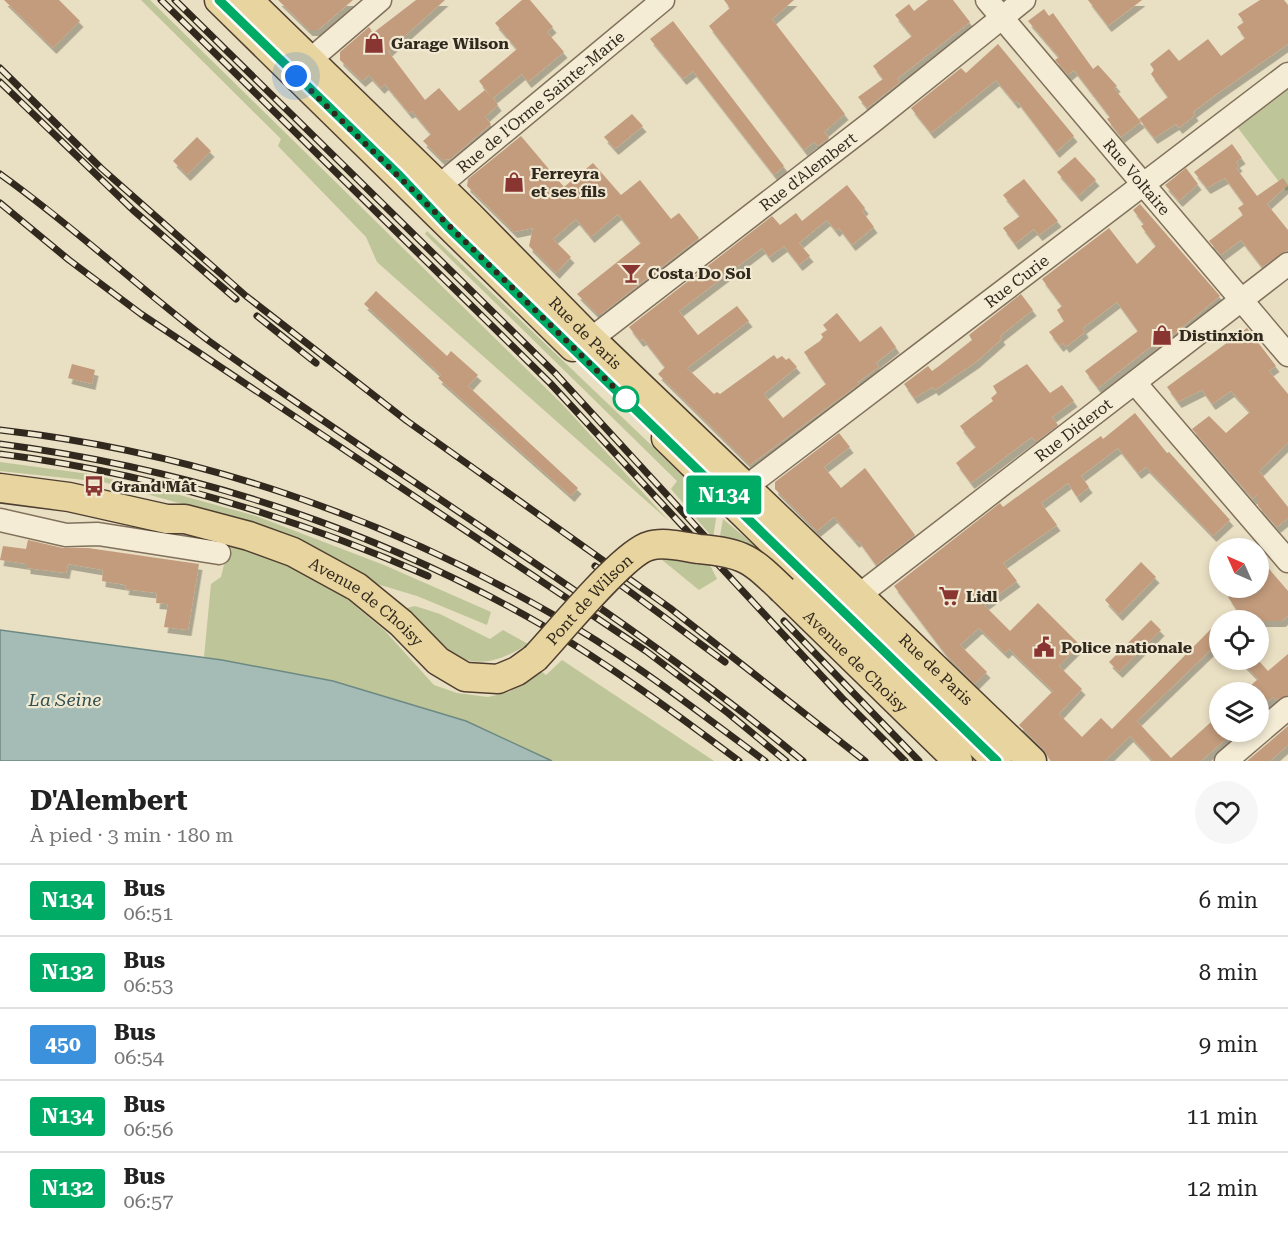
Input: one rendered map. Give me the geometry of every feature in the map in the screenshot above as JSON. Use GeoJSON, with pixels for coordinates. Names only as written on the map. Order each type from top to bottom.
{"type":"FeatureCollection","features":[{"type":"Feature","properties":{"kind":"main road","name":"Rue de Paris"},"geometry":{"type":"LineString","coordinates":[[219,0],[400,176],[435,215],[997,761]]}},
{"type":"Feature","properties":{"kind":"main road","name":"Rue de Paris"},"geometry":{"type":"LineString","coordinates":[[248,0],[440,186],[591,339],[1032,761]]}},
{"type":"Feature","properties":{"kind":"main road"},"geometry":{"type":"LineString","coordinates":[[400,176],[440,186]]}},
{"type":"Feature","properties":{"kind":"main road","name":"Avenue de Choisy"},"geometry":{"type":"LineString","coordinates":[[0,476],[100,499]]}},
{"type":"Feature","properties":{"kind":"main road","name":"Avenue de Choisy"},"geometry":{"type":"LineString","coordinates":[[0,488],[100,499],[169,510],[185,519],[285,549],[341,577],[384,608],[438,661],[455,673],[477,680],[498,679],[517,671],[535,658]]}},
{"type":"Feature","properties":{"kind":"main road","name":"Avenue de Choisy"},"geometry":{"type":"LineString","coordinates":[[648,546],[668,545],[736,553],[752,561],[958,761]]}},
{"type":"Feature","properties":{"kind":"main road","name":"Pont de Wilson"},"geometry":{"type":"LineString","coordinates":[[535,658],[621,564],[648,546]]}},
{"type":"Feature","properties":{"kind":"street"},"geometry":{"type":"LineString","coordinates":[[310,60],[380,0]]}},
{"type":"Feature","properties":{"kind":"street","name":"Rue de l'Orme Sainte-Marie"},"geometry":{"type":"LineString","coordinates":[[440,186],[663,0]]}},
{"type":"Feature","properties":{"kind":"street","name":"Rue Voltaire"},"geometry":{"type":"LineString","coordinates":[[987,0],[1288,355]]}},
{"type":"Feature","properties":{"kind":"street","name":"Rue d'Alembert"},"geometry":{"type":"LineString","coordinates":[[591,339],[863,130],[1024,0]]}},
{"type":"Feature","properties":{"kind":"street","name":"Rue Curie"},"geometry":{"type":"LineString","coordinates":[[746,488],[1142,183],[1288,74]]}},
{"type":"Feature","properties":{"kind":"street"},"geometry":{"type":"LineString","coordinates":[[435,215],[440,186]]}},
{"type":"Feature","properties":{"kind":"street","name":"Rue Diderot"},"geometry":{"type":"LineString","coordinates":[[858,596],[1288,264]]}},
{"type":"Feature","properties":{"kind":"street"},"geometry":{"type":"LineString","coordinates":[[1135,383],[1288,561]]}},
{"type":"Feature","properties":{"kind":"street"},"geometry":{"type":"LineString","coordinates":[[98,534],[100,499]]}},
{"type":"Feature","properties":{"kind":"street"},"geometry":{"type":"LineString","coordinates":[[0,520],[66,535],[98,534],[219,553]]}},
{"type":"Feature","properties":{"kind":"street"},"geometry":{"type":"LineString","coordinates":[[1226,761],[1288,708]]}},
{"type":"Feature","properties":{"kind":"green space"},"geometry":{"type":"Polygon","coordinates":[[[141,0],[150,0],[562,404],[669,521],[377,262],[366,237],[278,146],[281,139],[141,0]]]}},
{"type":"Feature","properties":{"kind":"green space"},"geometry":{"type":"Polygon","coordinates":[[[1288,90],[1288,190],[1286,191],[1238,128],[1288,90]]]}},
{"type":"Feature","properties":{"kind":"green space"},"geometry":{"type":"Polygon","coordinates":[[[427,231],[714,505],[717,512],[713,538],[671,489],[677,481],[425,234],[427,231]]]}},
{"type":"Feature","properties":{"kind":"green space"},"geometry":{"type":"Polygon","coordinates":[[[0,462],[89,474],[176,494],[256,516],[384,565],[491,612],[487,625],[417,596],[377,584],[331,556],[251,523],[103,482],[0,471],[0,462]]]}},
{"type":"Feature","properties":{"kind":"green space"},"geometry":{"type":"Polygon","coordinates":[[[723,519],[760,550],[756,554],[728,545],[720,536],[723,519]]]}},
{"type":"Feature","properties":{"kind":"green space"},"geometry":{"type":"Polygon","coordinates":[[[246,542],[335,589],[385,631],[434,685],[457,693],[488,697],[509,692],[541,671],[546,675],[562,660],[714,761],[552,761],[466,721],[204,657],[211,584],[221,577],[229,543],[246,542]]]}},
{"type":"Feature","properties":{"kind":"green space"},"geometry":{"type":"Polygon","coordinates":[[[661,559],[709,563],[717,579],[699,590],[661,559]]]}},
{"type":"Feature","properties":{"kind":"green space"},"geometry":{"type":"Polygon","coordinates":[[[415,606],[440,614],[490,639],[503,630],[528,644],[489,661],[474,661],[460,657],[435,638],[407,608],[415,606]]]}},
{"type":"Feature","properties":{"kind":"water","name":"La Seine"},"geometry":{"type":"Polygon","coordinates":[[[0,630],[222,660],[333,681],[466,721],[552,761],[0,761],[0,630]]]}},
{"type":"Feature","properties":{"kind":"building"},"geometry":{"type":"Polygon","coordinates":[[[4,0],[59,0],[80,21],[53,48],[4,0]]]}},
{"type":"Feature","properties":{"kind":"building"},"geometry":{"type":"Polygon","coordinates":[[[278,0],[353,0],[318,30],[309,30],[278,0]]]}},
{"type":"Feature","properties":{"kind":"building"},"geometry":{"type":"Polygon","coordinates":[[[416,0],[445,0],[388,51],[425,100],[439,88],[459,111],[485,90],[491,97],[479,81],[517,49],[495,23],[522,0],[530,0],[553,27],[547,32],[564,52],[528,82],[522,74],[493,98],[498,105],[485,117],[491,124],[450,159],[442,160],[423,141],[431,134],[412,111],[409,113],[385,84],[381,88],[369,75],[362,81],[340,60],[340,52],[369,27],[373,33],[416,0]]]}},
{"type":"Feature","properties":{"kind":"building"},"geometry":{"type":"Polygon","coordinates":[[[724,0],[794,0],[772,19],[845,114],[824,132],[829,138],[818,146],[814,142],[804,150],[709,26],[730,8],[724,0]]]}},
{"type":"Feature","properties":{"kind":"building"},"geometry":{"type":"Polygon","coordinates":[[[928,0],[953,0],[970,22],[897,79],[900,82],[867,108],[858,97],[883,79],[873,66],[912,36],[895,15],[909,4],[914,11],[928,0]]]}},
{"type":"Feature","properties":{"kind":"building"},"geometry":{"type":"Polygon","coordinates":[[[1088,0],[1142,0],[1108,26],[1088,0]]]}},
{"type":"Feature","properties":{"kind":"building"},"geometry":{"type":"Polygon","coordinates":[[[1260,0],[1284,0],[1288,5],[1288,44],[1193,112],[1195,115],[1179,128],[1176,124],[1154,138],[1139,119],[1168,97],[1151,74],[1154,70],[1150,64],[1169,49],[1179,61],[1208,39],[1221,56],[1245,38],[1237,27],[1244,22],[1238,14],[1260,0]]]}},
{"type":"Feature","properties":{"kind":"building"},"geometry":{"type":"Polygon","coordinates":[[[1044,9],[1049,16],[1053,13],[1093,69],[1098,65],[1117,86],[1114,88],[1141,122],[1121,137],[1107,119],[1110,117],[1074,70],[1068,75],[1055,60],[1059,57],[1028,21],[1044,9]]]}},
{"type":"Feature","properties":{"kind":"building"},"geometry":{"type":"Polygon","coordinates":[[[673,21],[784,166],[774,175],[693,71],[683,79],[650,39],[673,21]]]}},
{"type":"Feature","properties":{"kind":"building"},"geometry":{"type":"Polygon","coordinates":[[[998,44],[1074,136],[1056,152],[1017,101],[1015,103],[996,80],[931,133],[911,108],[961,68],[966,73],[998,44]]]}},
{"type":"Feature","properties":{"kind":"building"},"geometry":{"type":"Polygon","coordinates":[[[632,114],[643,126],[615,149],[604,137],[632,114]]]}},
{"type":"Feature","properties":{"kind":"building"},"geometry":{"type":"Polygon","coordinates":[[[521,136],[564,187],[593,163],[621,195],[640,180],[671,219],[679,213],[699,238],[601,314],[597,314],[577,294],[641,243],[618,214],[591,237],[576,219],[553,239],[571,257],[556,273],[529,246],[533,228],[514,232],[467,186],[468,179],[521,136]]]}},
{"type":"Feature","properties":{"kind":"building"},"geometry":{"type":"Polygon","coordinates":[[[197,137],[211,151],[187,175],[173,161],[197,137]]]}},
{"type":"Feature","properties":{"kind":"building"},"geometry":{"type":"Polygon","coordinates":[[[1232,144],[1242,158],[1236,162],[1239,165],[1236,168],[1257,196],[1283,178],[1288,185],[1267,204],[1288,230],[1288,250],[1262,267],[1241,240],[1221,255],[1209,241],[1243,215],[1238,208],[1244,204],[1225,178],[1207,188],[1194,172],[1232,144]]]}},
{"type":"Feature","properties":{"kind":"building"},"geometry":{"type":"Polygon","coordinates":[[[1075,157],[1096,180],[1078,196],[1057,172],[1075,157]]]}},
{"type":"Feature","properties":{"kind":"building"},"geometry":{"type":"Polygon","coordinates":[[[1186,168],[1198,184],[1179,201],[1165,185],[1186,168]]]}},
{"type":"Feature","properties":{"kind":"building"},"geometry":{"type":"Polygon","coordinates":[[[1024,179],[1058,221],[1039,235],[1034,229],[1015,244],[1003,228],[1020,216],[1003,195],[1024,179]]]}},
{"type":"Feature","properties":{"kind":"building"},"geometry":{"type":"Polygon","coordinates":[[[847,185],[865,208],[862,211],[874,227],[852,245],[839,228],[836,231],[827,220],[799,243],[810,256],[799,265],[784,246],[769,257],[762,248],[679,311],[698,335],[737,306],[749,321],[687,368],[714,394],[717,392],[720,394],[774,355],[777,359],[782,356],[786,360],[789,358],[797,367],[764,394],[783,418],[826,384],[804,352],[820,341],[823,337],[821,334],[827,330],[823,325],[837,313],[860,342],[881,326],[896,347],[876,363],[879,367],[858,382],[859,384],[750,465],[658,374],[665,367],[643,339],[640,341],[629,327],[772,216],[780,225],[796,213],[802,221],[847,185]]]}},
{"type":"Feature","properties":{"kind":"building"},"geometry":{"type":"Polygon","coordinates":[[[1140,204],[1220,296],[1157,348],[1154,344],[1098,388],[1085,371],[1138,331],[1117,302],[1083,328],[1085,332],[1066,347],[1063,343],[1060,346],[1049,332],[1064,321],[1057,310],[1062,306],[1042,279],[1109,228],[1137,264],[1156,246],[1141,226],[1144,224],[1133,210],[1140,204]]]}},
{"type":"Feature","properties":{"kind":"building"},"geometry":{"type":"Polygon","coordinates":[[[376,291],[447,356],[451,351],[478,375],[468,386],[578,488],[571,496],[438,378],[441,375],[364,304],[376,291]]]}},
{"type":"Feature","properties":{"kind":"building"},"geometry":{"type":"Polygon","coordinates":[[[1021,294],[1033,310],[1000,336],[1002,339],[976,362],[935,390],[933,387],[914,398],[904,384],[928,366],[932,371],[939,366],[972,340],[969,335],[1021,294]]]}},
{"type":"Feature","properties":{"kind":"building"},"geometry":{"type":"Polygon","coordinates":[[[1247,328],[1276,366],[1269,371],[1288,394],[1288,443],[1259,471],[1288,507],[1288,518],[1277,527],[1258,506],[1258,494],[1253,499],[1192,429],[1209,416],[1226,433],[1250,412],[1231,391],[1212,404],[1202,390],[1178,402],[1167,387],[1247,328]]]}},
{"type":"Feature","properties":{"kind":"building"},"geometry":{"type":"Polygon","coordinates":[[[72,364],[95,370],[92,384],[68,378],[72,364]]]}},
{"type":"Feature","properties":{"kind":"building"},"geometry":{"type":"Polygon","coordinates":[[[1027,364],[1050,393],[1062,385],[1074,401],[1052,417],[1058,425],[1036,442],[1032,437],[971,483],[956,463],[976,447],[960,426],[993,401],[991,398],[997,393],[993,386],[1027,364]]]}},
{"type":"Feature","properties":{"kind":"building"},"geometry":{"type":"Polygon","coordinates":[[[1135,413],[1167,453],[1169,452],[1230,520],[1213,536],[1146,467],[1138,473],[1118,448],[1081,476],[1089,487],[1077,497],[1068,483],[1041,503],[1057,525],[1003,563],[1017,581],[984,605],[1010,631],[1038,603],[1080,645],[1059,666],[1082,689],[1059,714],[1082,737],[1101,718],[1112,729],[1209,631],[1209,652],[1137,721],[1171,758],[1209,724],[1209,742],[1223,742],[1201,761],[1153,761],[1130,736],[1105,761],[1051,761],[1043,749],[1019,725],[1053,691],[1009,649],[1005,653],[979,628],[960,645],[987,672],[975,684],[947,656],[894,586],[1000,503],[1003,507],[1101,436],[1103,439],[1135,413]]]}},
{"type":"Feature","properties":{"kind":"building"},"geometry":{"type":"Polygon","coordinates":[[[839,433],[850,447],[824,467],[841,488],[865,468],[915,535],[876,565],[858,540],[856,542],[834,517],[817,531],[775,489],[775,482],[839,433]]]}},
{"type":"Feature","properties":{"kind":"building"},"geometry":{"type":"Polygon","coordinates":[[[28,540],[63,548],[88,548],[199,564],[188,630],[164,627],[168,604],[156,603],[157,593],[125,589],[126,585],[102,581],[103,570],[68,564],[66,573],[27,568],[27,564],[0,560],[3,546],[26,549],[28,540]]]}},
{"type":"Feature","properties":{"kind":"building"},"geometry":{"type":"Polygon","coordinates":[[[1141,562],[1156,577],[1119,615],[1105,600],[1141,562]]]}},
{"type":"Feature","properties":{"kind":"building"},"geometry":{"type":"Polygon","coordinates":[[[1269,569],[1288,591],[1288,616],[1282,621],[1269,621],[1269,610],[1237,610],[1229,598],[1269,598],[1269,569]]]}},
{"type":"Feature","properties":{"kind":"building"},"geometry":{"type":"Polygon","coordinates":[[[1151,620],[1161,630],[1119,672],[1109,662],[1151,620]]]}},
{"type":"Feature","properties":{"kind":"building"},"geometry":{"type":"Polygon","coordinates":[[[1288,654],[1288,695],[1276,700],[1273,697],[1269,700],[1269,682],[1255,682],[1258,679],[1249,670],[1268,671],[1288,654]]]}},
{"type":"Feature","properties":{"kind":"building"},"geometry":{"type":"Polygon","coordinates":[[[1288,726],[1288,745],[1270,761],[1247,761],[1288,726]]]}},
{"type":"Feature","properties":{"kind":"railway"},"geometry":{"type":"LineString","coordinates":[[161,0],[550,383],[842,698],[905,761]]}},
{"type":"Feature","properties":{"kind":"railway"},"geometry":{"type":"LineString","coordinates":[[175,0],[556,374],[712,544]]}},
{"type":"Feature","properties":{"kind":"railway"},"geometry":{"type":"LineString","coordinates":[[0,68],[101,168],[246,296],[407,421],[670,608],[865,761]]}},
{"type":"Feature","properties":{"kind":"railway"},"geometry":{"type":"LineString","coordinates":[[0,82],[133,210],[236,299]]}},
{"type":"Feature","properties":{"kind":"railway"},"geometry":{"type":"LineString","coordinates":[[0,174],[53,214],[209,341],[585,597],[732,704],[803,761]]}},
{"type":"Feature","properties":{"kind":"railway"},"geometry":{"type":"LineString","coordinates":[[0,203],[69,260],[141,314],[646,651],[728,713],[786,761]]}},
{"type":"Feature","properties":{"kind":"railway"},"geometry":{"type":"LineString","coordinates":[[257,316],[316,363]]}},
{"type":"Feature","properties":{"kind":"railway"},"geometry":{"type":"LineString","coordinates":[[0,430],[73,440],[145,454],[216,472],[354,519],[421,547],[487,579],[580,630],[661,684],[765,761]]}},
{"type":"Feature","properties":{"kind":"railway"},"geometry":{"type":"LineString","coordinates":[[0,444],[142,469],[211,487],[347,532],[414,560],[479,591],[568,641],[642,690],[739,761]]}},
{"type":"Feature","properties":{"kind":"railway"},"geometry":{"type":"LineString","coordinates":[[0,454],[110,472],[218,499],[324,534],[428,576]]}},
{"type":"Feature","properties":{"kind":"railway"},"geometry":{"type":"LineString","coordinates":[[595,566],[725,662]]}},
{"type":"Feature","properties":{"kind":"railway"},"geometry":{"type":"LineString","coordinates":[[784,621],[919,761]]}},
{"type":"Feature","properties":{"kind":"bus line","name":"N134"},"geometry":{"type":"LineString","coordinates":[[219,0],[400,176],[435,215],[997,761]]}},
{"type":"Feature","properties":{"kind":"place","name":"Garage Wilson"},"geometry":{"type":"Point","coordinates":[374,43]}},
{"type":"Feature","properties":{"kind":"place","name":"Ferreyra et ses fils"},"geometry":{"type":"Point","coordinates":[514,182]}},
{"type":"Feature","properties":{"kind":"place","name":"Costa Do Sol"},"geometry":{"type":"Point","coordinates":[631,273]}},
{"type":"Feature","properties":{"kind":"place","name":"Distinxion"},"geometry":{"type":"Point","coordinates":[1162,335]}},
{"type":"Feature","properties":{"kind":"place","name":"Grand Mât"},"geometry":{"type":"Point","coordinates":[94,486]}},
{"type":"Feature","properties":{"kind":"place","name":"Lidl"},"geometry":{"type":"Point","coordinates":[949,596]}},
{"type":"Feature","properties":{"kind":"place","name":"Police nationale"},"geometry":{"type":"Point","coordinates":[1044,647]}},
{"type":"Feature","properties":{"kind":"route"},"geometry":{"type":"LineString","coordinates":[[296,76],[400,176],[435,215],[629,402],[626,399]]}}]}
